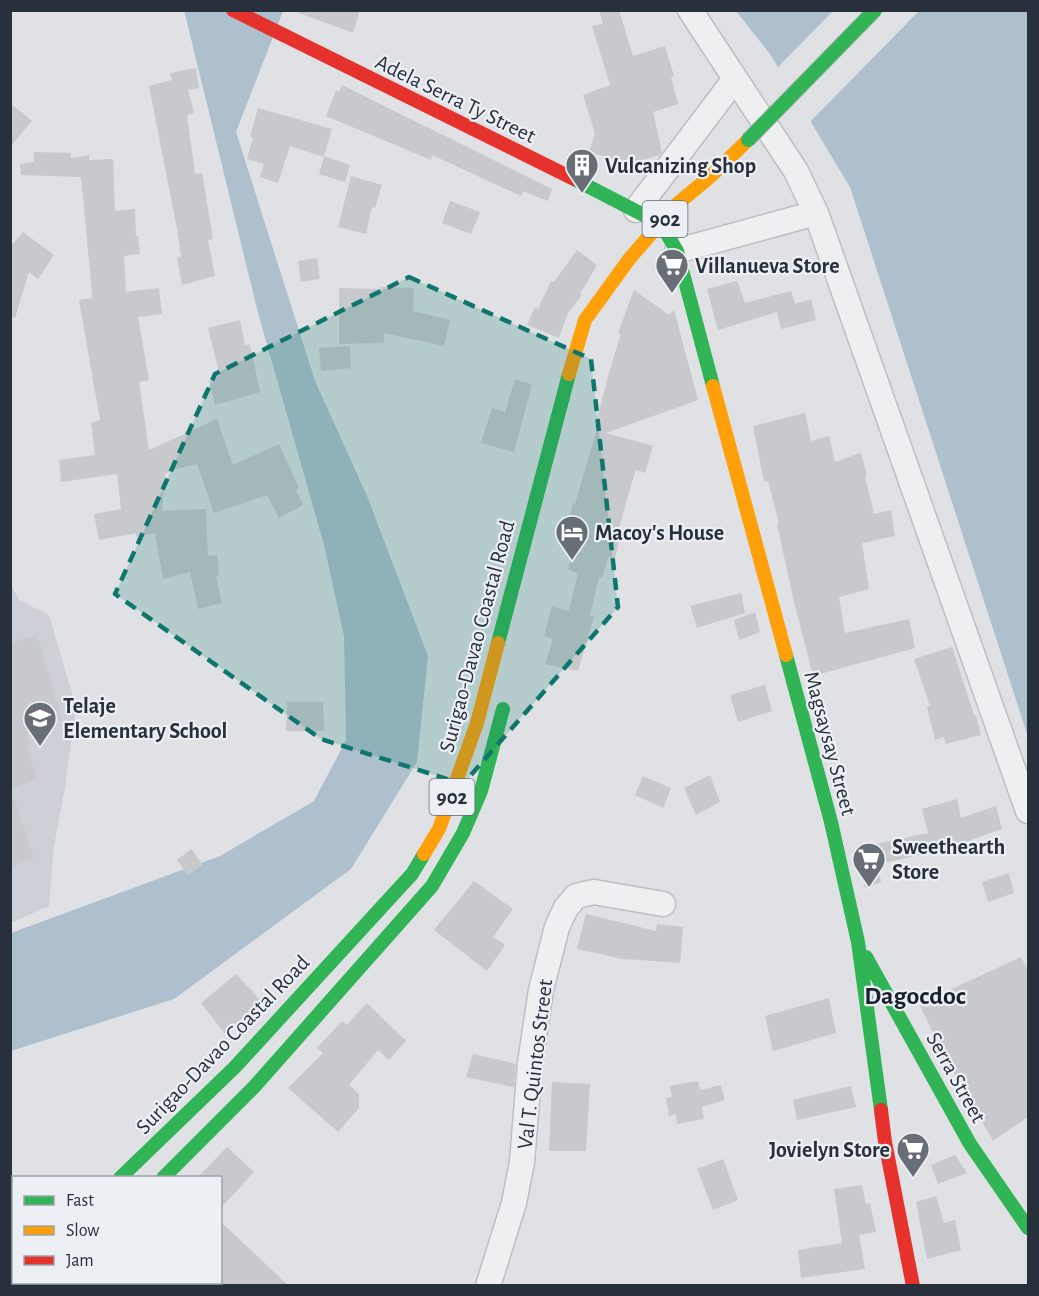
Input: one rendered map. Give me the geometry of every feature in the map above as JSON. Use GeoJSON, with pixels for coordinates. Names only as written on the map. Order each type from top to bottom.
{"type":"FeatureCollection","features":[{"type":"Feature","properties":{"kind":"main road","name":"Adela Serra Ty Street"},"geometry":{"type":"LineString","coordinates":[[233,10],[661,224]]}},
{"type":"Feature","properties":{"kind":"main road","name":"Surigao-Davao Coastal Road"},"geometry":{"type":"LineString","coordinates":[[122,1176],[234,1067],[412,874],[439,829],[477,723],[578,339],[585,320],[630,258],[676,205],[712,175],[748,140],[875,10]]}},
{"type":"Feature","properties":{"kind":"main road","name":"Magsaysay Street"},"geometry":{"type":"LineString","coordinates":[[661,224],[677,251],[831,822],[858,942],[885,1142],[913,1286]]}},
{"type":"Feature","properties":{"kind":"main road"},"geometry":{"type":"LineString","coordinates":[[594,310],[596,332]]}},
{"type":"Feature","properties":{"kind":"main road","name":"Surigao-Davao Coastal Road"},"geometry":{"type":"LineString","coordinates":[[165,1176],[254,1087],[432,886],[463,833],[481,791],[506,700]]}},
{"type":"Feature","properties":{"kind":"main road"},"geometry":{"type":"LineString","coordinates":[[467,754],[489,762]]}},
{"type":"Feature","properties":{"kind":"main road","name":"Serra Street"},"geometry":{"type":"LineString","coordinates":[[858,942],[970,1144],[1029,1228]]}},
{"type":"Feature","properties":{"kind":"main road"},"geometry":{"type":"LineString","coordinates":[[234,1067],[254,1087]]}},
{"type":"Feature","properties":{"kind":"street"},"geometry":{"type":"LineString","coordinates":[[690,10],[796,171],[816,213],[1029,811]]}},
{"type":"Feature","properties":{"kind":"street"},"geometry":{"type":"LineString","coordinates":[[636,210],[735,79]]}},
{"type":"Feature","properties":{"kind":"street"},"geometry":{"type":"LineString","coordinates":[[677,251],[816,213]]}},
{"type":"Feature","properties":{"kind":"street","name":"Val T. Quintos Street"},"geometry":{"type":"LineString","coordinates":[[488,1286],[514,1203],[522,1162],[530,1063],[541,990],[558,927],[566,909],[576,896],[594,892],[663,904]]}},
{"type":"Feature","properties":{"kind":"highlighted area"},"geometry":{"type":"Polygon","coordinates":[[[409,277],[591,359],[618,607],[463,784],[321,739],[115,594],[215,374],[409,277]]]}},
{"type":"Feature","properties":{"kind":"shaded area","name":"Telaje Elementary School"},"geometry":{"type":"Polygon","coordinates":[[[10,583],[19,600],[49,615],[76,707],[54,846],[49,906],[11,923],[10,583]]]}},
{"type":"Feature","properties":{"kind":"water"},"geometry":{"type":"Polygon","coordinates":[[[184,10],[283,11],[236,132],[315,381],[367,496],[428,656],[417,762],[351,869],[174,999],[11,1051],[11,933],[220,856],[314,801],[346,740],[344,636],[324,545],[258,313],[184,10]]]}},
{"type":"Feature","properties":{"kind":"water"},"geometry":{"type":"Polygon","coordinates":[[[736,11],[1028,11],[1028,737],[850,187],[770,54],[736,11]]]}},
{"type":"Feature","properties":{"kind":"pier"},"geometry":{"type":"Polygon","coordinates":[[[833,11],[919,11],[808,124],[776,69],[833,11]]]}},
{"type":"Feature","properties":{"kind":"building"},"geometry":{"type":"Polygon","coordinates":[[[300,10],[360,10],[353,33],[299,13],[300,10]]]}},
{"type":"Feature","properties":{"kind":"building"},"geometry":{"type":"Polygon","coordinates":[[[599,10],[619,10],[633,56],[665,46],[674,76],[671,77],[678,104],[653,112],[662,152],[660,155],[629,164],[589,152],[595,133],[583,95],[610,85],[592,26],[603,24],[599,10]]]}},
{"type":"Feature","properties":{"kind":"building"},"geometry":{"type":"Polygon","coordinates":[[[196,68],[199,88],[188,90],[194,113],[187,115],[195,174],[202,173],[213,239],[208,240],[215,276],[182,285],[177,258],[181,257],[178,234],[149,86],[172,80],[170,73],[196,68]]]}},
{"type":"Feature","properties":{"kind":"building"},"geometry":{"type":"Polygon","coordinates":[[[342,85],[552,189],[548,201],[523,191],[521,196],[432,155],[431,160],[326,116],[336,91],[339,92],[342,85]]]}},
{"type":"Feature","properties":{"kind":"building"},"geometry":{"type":"Polygon","coordinates":[[[10,103],[32,121],[10,147],[10,103]]]}},
{"type":"Feature","properties":{"kind":"building"},"geometry":{"type":"Polygon","coordinates":[[[258,108],[332,129],[324,156],[350,165],[345,182],[319,174],[324,157],[290,146],[278,183],[260,177],[264,164],[247,159],[258,108]]]}},
{"type":"Feature","properties":{"kind":"building"},"geometry":{"type":"Polygon","coordinates":[[[34,152],[71,153],[71,158],[89,155],[89,160],[113,159],[115,211],[135,209],[136,236],[138,236],[140,254],[124,256],[126,292],[159,288],[162,314],[138,317],[149,380],[139,382],[149,450],[217,419],[233,465],[279,444],[299,488],[296,490],[303,505],[279,518],[267,495],[214,513],[197,464],[165,474],[162,511],[206,509],[208,556],[217,555],[219,575],[216,576],[222,603],[198,609],[190,572],[163,579],[155,533],[136,537],[136,533],[99,540],[94,514],[121,509],[117,474],[61,482],[59,460],[95,455],[91,423],[100,420],[79,300],[92,298],[91,282],[81,177],[21,175],[20,164],[34,162],[34,152]]]}},
{"type":"Feature","properties":{"kind":"building"},"geometry":{"type":"Polygon","coordinates":[[[351,176],[382,185],[375,208],[372,207],[366,234],[338,227],[351,176]]]}},
{"type":"Feature","properties":{"kind":"building"},"geometry":{"type":"Polygon","coordinates":[[[450,201],[480,212],[471,234],[442,223],[450,201]]]}},
{"type":"Feature","properties":{"kind":"building"},"geometry":{"type":"Polygon","coordinates":[[[23,232],[54,255],[38,279],[29,272],[15,318],[10,317],[10,247],[23,232]]]}},
{"type":"Feature","properties":{"kind":"building"},"geometry":{"type":"Polygon","coordinates":[[[577,250],[597,265],[580,294],[582,295],[568,313],[559,338],[527,325],[535,307],[538,309],[551,281],[554,282],[577,250]]]}},
{"type":"Feature","properties":{"kind":"building"},"geometry":{"type":"Polygon","coordinates":[[[317,258],[320,279],[301,282],[298,261],[317,258]]]}},
{"type":"Feature","properties":{"kind":"building"},"geometry":{"type":"Polygon","coordinates":[[[737,281],[745,303],[791,291],[795,304],[811,299],[816,320],[781,329],[777,312],[718,330],[707,289],[737,281]]]}},
{"type":"Feature","properties":{"kind":"building"},"geometry":{"type":"Polygon","coordinates":[[[381,287],[414,288],[413,311],[450,320],[444,346],[384,333],[384,343],[339,344],[339,288],[381,289],[381,287]]]}},
{"type":"Feature","properties":{"kind":"building"},"geometry":{"type":"Polygon","coordinates":[[[634,290],[669,315],[674,310],[698,400],[606,433],[653,446],[645,473],[636,470],[617,536],[620,537],[615,559],[608,557],[602,578],[599,577],[590,616],[594,617],[578,671],[545,664],[553,639],[544,636],[552,606],[569,611],[578,573],[568,570],[573,549],[564,547],[571,522],[568,521],[597,428],[595,427],[621,334],[618,333],[634,290]]]}},
{"type":"Feature","properties":{"kind":"building"},"geometry":{"type":"Polygon","coordinates":[[[240,320],[245,345],[250,344],[260,392],[215,405],[209,380],[220,376],[208,328],[240,320]]]}},
{"type":"Feature","properties":{"kind":"building"},"geometry":{"type":"Polygon","coordinates":[[[350,346],[351,368],[321,371],[319,348],[350,346]]]}},
{"type":"Feature","properties":{"kind":"building"},"geometry":{"type":"Polygon","coordinates":[[[515,379],[532,385],[514,452],[481,443],[492,408],[505,412],[515,379]]]}},
{"type":"Feature","properties":{"kind":"building"},"geometry":{"type":"Polygon","coordinates":[[[805,413],[811,441],[829,436],[835,462],[861,453],[874,514],[891,510],[895,536],[862,543],[869,589],[839,597],[845,633],[909,619],[915,648],[813,676],[794,602],[777,524],[779,523],[768,481],[764,482],[753,426],[805,413]]]}},
{"type":"Feature","properties":{"kind":"building"},"geometry":{"type":"Polygon","coordinates":[[[741,593],[745,613],[697,628],[690,606],[741,593]]]}},
{"type":"Feature","properties":{"kind":"building"},"geometry":{"type":"Polygon","coordinates":[[[755,612],[760,632],[739,640],[734,620],[755,612]]]}},
{"type":"Feature","properties":{"kind":"building"},"geometry":{"type":"Polygon","coordinates":[[[37,634],[62,719],[27,732],[31,745],[27,746],[37,779],[10,789],[10,644],[37,634]]]}},
{"type":"Feature","properties":{"kind":"building"},"geometry":{"type":"Polygon","coordinates":[[[952,647],[981,735],[946,744],[944,737],[935,740],[927,707],[930,706],[914,659],[952,647]]]}},
{"type":"Feature","properties":{"kind":"building"},"geometry":{"type":"Polygon","coordinates":[[[765,685],[772,711],[738,722],[730,695],[765,685]]]}},
{"type":"Feature","properties":{"kind":"building"},"geometry":{"type":"Polygon","coordinates":[[[287,702],[323,702],[324,731],[286,731],[287,702]]]}},
{"type":"Feature","properties":{"kind":"building"},"geometry":{"type":"Polygon","coordinates":[[[710,775],[720,802],[696,815],[684,788],[710,775]]]}},
{"type":"Feature","properties":{"kind":"building"},"geometry":{"type":"Polygon","coordinates":[[[643,776],[671,788],[663,808],[635,795],[643,776]]]}},
{"type":"Feature","properties":{"kind":"building"},"geometry":{"type":"Polygon","coordinates":[[[14,798],[34,858],[10,867],[10,799],[14,798]]]}},
{"type":"Feature","properties":{"kind":"building"},"geometry":{"type":"Polygon","coordinates":[[[957,799],[961,818],[996,806],[1002,829],[962,843],[963,846],[869,866],[866,846],[928,833],[922,809],[957,799]]]}},
{"type":"Feature","properties":{"kind":"building"},"geometry":{"type":"Polygon","coordinates":[[[191,849],[203,865],[188,875],[177,860],[191,849]]]}},
{"type":"Feature","properties":{"kind":"building"},"geometry":{"type":"Polygon","coordinates":[[[877,866],[881,882],[865,888],[861,870],[877,866]]]}},
{"type":"Feature","properties":{"kind":"building"},"geometry":{"type":"Polygon","coordinates":[[[1009,873],[1014,893],[988,902],[982,882],[1009,873]]]}},
{"type":"Feature","properties":{"kind":"building"},"geometry":{"type":"Polygon","coordinates":[[[474,881],[513,909],[493,937],[505,945],[487,971],[434,930],[474,881]]]}},
{"type":"Feature","properties":{"kind":"building"},"geometry":{"type":"Polygon","coordinates":[[[586,914],[656,931],[657,924],[683,927],[680,963],[627,960],[577,949],[586,914]]]}},
{"type":"Feature","properties":{"kind":"building"},"geometry":{"type":"Polygon","coordinates":[[[1021,957],[1029,972],[1029,1116],[993,1141],[947,1061],[919,1004],[1021,957]]]}},
{"type":"Feature","properties":{"kind":"building"},"geometry":{"type":"Polygon","coordinates":[[[236,974],[261,1001],[225,1034],[201,1003],[236,974]]]}},
{"type":"Feature","properties":{"kind":"building"},"geometry":{"type":"Polygon","coordinates":[[[829,998],[836,1033],[773,1051],[765,1016],[829,998]]]}},
{"type":"Feature","properties":{"kind":"building"},"geometry":{"type":"Polygon","coordinates":[[[367,1003],[406,1041],[389,1060],[378,1050],[349,1085],[359,1094],[359,1108],[338,1132],[288,1088],[323,1053],[317,1048],[342,1021],[347,1025],[367,1003]]]}},
{"type":"Feature","properties":{"kind":"building"},"geometry":{"type":"Polygon","coordinates":[[[473,1054],[516,1064],[514,1087],[466,1077],[473,1054]]]}},
{"type":"Feature","properties":{"kind":"building"},"geometry":{"type":"Polygon","coordinates":[[[698,1081],[700,1090],[721,1085],[725,1100],[702,1107],[704,1119],[677,1124],[676,1114],[669,1116],[666,1098],[672,1097],[670,1086],[698,1081]]]}},
{"type":"Feature","properties":{"kind":"building"},"geometry":{"type":"Polygon","coordinates":[[[552,1082],[590,1084],[586,1151],[549,1151],[552,1082]]]}},
{"type":"Feature","properties":{"kind":"building"},"geometry":{"type":"Polygon","coordinates":[[[851,1086],[856,1107],[797,1120],[793,1100],[851,1086]]]}},
{"type":"Feature","properties":{"kind":"building"},"geometry":{"type":"Polygon","coordinates":[[[227,1147],[254,1172],[222,1207],[222,1176],[199,1176],[227,1147]]]}},
{"type":"Feature","properties":{"kind":"building"},"geometry":{"type":"Polygon","coordinates":[[[955,1155],[967,1173],[938,1184],[931,1165],[955,1155]]]}},
{"type":"Feature","properties":{"kind":"building"},"geometry":{"type":"Polygon","coordinates":[[[723,1159],[738,1200],[713,1210],[697,1169],[723,1159]]]}},
{"type":"Feature","properties":{"kind":"building"},"geometry":{"type":"Polygon","coordinates":[[[862,1185],[866,1204],[870,1203],[876,1232],[859,1235],[865,1269],[801,1278],[798,1250],[842,1243],[834,1189],[862,1185]]]}},
{"type":"Feature","properties":{"kind":"building"},"geometry":{"type":"Polygon","coordinates":[[[936,1196],[944,1223],[955,1220],[961,1250],[927,1259],[916,1202],[936,1196]]]}},
{"type":"Feature","properties":{"kind":"building"},"geometry":{"type":"Polygon","coordinates":[[[222,1223],[289,1286],[220,1286],[222,1284],[222,1223]]]}},
{"type":"Feature","properties":{"kind":"traffic: fast"},"geometry":{"type":"LineString","coordinates":[[748,140],[875,10]]}},
{"type":"Feature","properties":{"kind":"traffic: fast"},"geometry":{"type":"LineString","coordinates":[[574,179],[661,224],[677,251],[713,386]]}},
{"type":"Feature","properties":{"kind":"traffic: fast"},"geometry":{"type":"LineString","coordinates":[[498,643],[569,374]]}},
{"type":"Feature","properties":{"kind":"traffic: fast"},"geometry":{"type":"LineString","coordinates":[[786,655],[831,822],[858,942],[881,1110]]}},
{"type":"Feature","properties":{"kind":"traffic: fast"},"geometry":{"type":"LineString","coordinates":[[165,1176],[254,1087],[432,886],[463,833],[481,791],[503,709]]}},
{"type":"Feature","properties":{"kind":"traffic: fast"},"geometry":{"type":"LineString","coordinates":[[122,1176],[235,1067],[412,874],[424,854]]}},
{"type":"Feature","properties":{"kind":"traffic: fast"},"geometry":{"type":"LineString","coordinates":[[866,957],[970,1144],[1028,1228]]}},
{"type":"Feature","properties":{"kind":"traffic: slow"},"geometry":{"type":"LineString","coordinates":[[569,374],[585,320],[630,258],[676,205],[712,175],[748,140]]}},
{"type":"Feature","properties":{"kind":"traffic: slow"},"geometry":{"type":"LineString","coordinates":[[713,386],[786,655]]}},
{"type":"Feature","properties":{"kind":"traffic: slow"},"geometry":{"type":"LineString","coordinates":[[424,854],[439,829],[477,723],[498,643]]}},
{"type":"Feature","properties":{"kind":"traffic: jam"},"geometry":{"type":"LineString","coordinates":[[233,10],[574,179]]}},
{"type":"Feature","properties":{"kind":"traffic: jam"},"geometry":{"type":"LineString","coordinates":[[881,1110],[913,1286]]}},
{"type":"Feature","properties":{"kind":"place","name":"Vulcanizing Shop"},"geometry":{"type":"Point","coordinates":[582,194]}},
{"type":"Feature","properties":{"kind":"place","name":"Villanueva Store"},"geometry":{"type":"Point","coordinates":[672,294]}},
{"type":"Feature","properties":{"kind":"place","name":"Macoy's House"},"geometry":{"type":"Point","coordinates":[572,561]}},
{"type":"Feature","properties":{"kind":"place","name":"Telaje Elementary School"},"geometry":{"type":"Point","coordinates":[40,747]}},
{"type":"Feature","properties":{"kind":"place","name":"Sweethearth Store"},"geometry":{"type":"Point","coordinates":[869,888]}},
{"type":"Feature","properties":{"kind":"place","name":"Jovielyn Store"},"geometry":{"type":"Point","coordinates":[913,1178]}},
{"type":"Feature","properties":{"kind":"district","name":"Dagocdoc"},"geometry":{"type":"Point","coordinates":[915,995]}}]}
